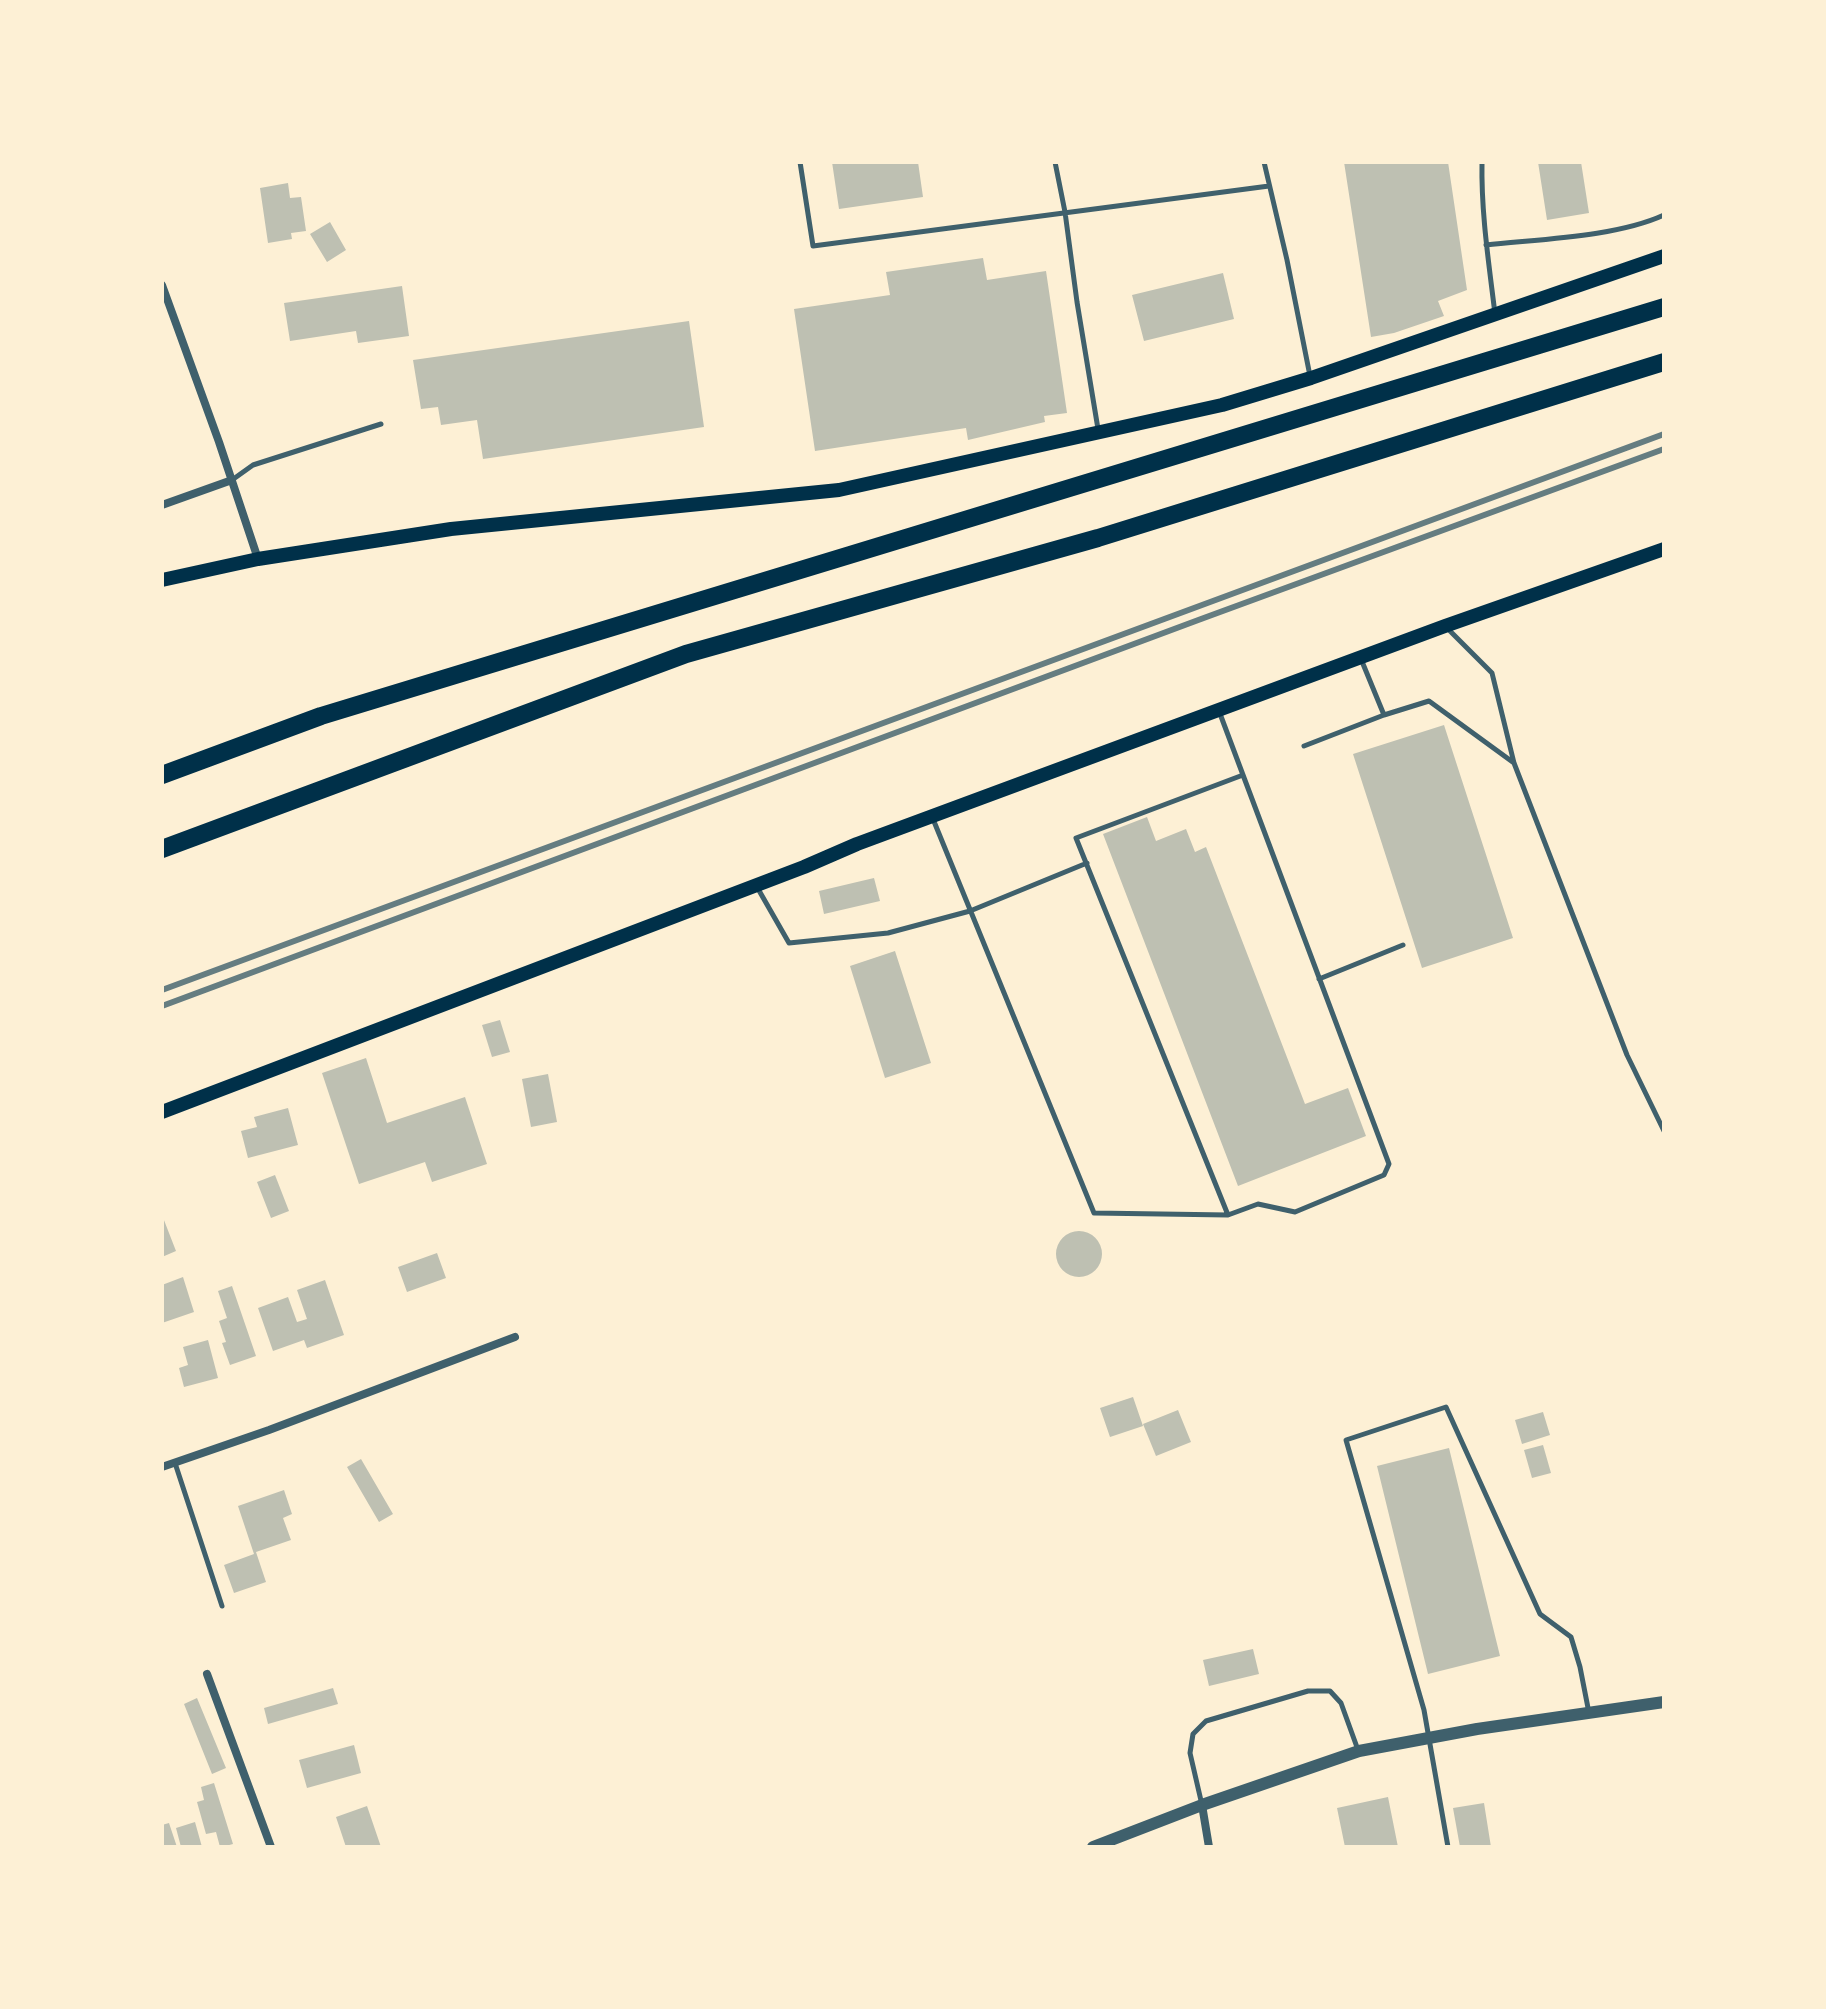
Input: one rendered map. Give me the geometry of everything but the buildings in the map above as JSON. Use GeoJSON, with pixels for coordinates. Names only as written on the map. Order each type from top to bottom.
{"type":"FeatureCollection","features":[{"type":"Feature","properties":{"kind":"highway"},"geometry":{"type":"LineString","coordinates":[[162,775],[321,716],[1664,307]]}},
{"type":"Feature","properties":{"kind":"highway"},"geometry":{"type":"LineString","coordinates":[[162,849],[686,654],[1098,538],[1664,362]]}},
{"type":"Feature","properties":{"kind":"main road"},"geometry":{"type":"LineString","coordinates":[[162,580],[258,559],[451,529],[839,490],[1222,405],[1311,378],[1664,256]]}},
{"type":"Feature","properties":{"kind":"main road"},"geometry":{"type":"LineString","coordinates":[[162,1112],[857,844],[1445,626],[1664,549]]}},
{"type":"Feature","properties":{"kind":"street"},"geometry":{"type":"LineString","coordinates":[[162,285],[258,559]]}},
{"type":"Feature","properties":{"kind":"street"},"geometry":{"type":"LineString","coordinates":[[162,505],[232,480]]}},
{"type":"Feature","properties":{"kind":"street"},"geometry":{"type":"LineString","coordinates":[[162,1467],[515,1337]]}},
{"type":"Feature","properties":{"kind":"street"},"geometry":{"type":"LineString","coordinates":[[207,1674],[271,1847]]}},
{"type":"Feature","properties":{"kind":"street"},"geometry":{"type":"LineString","coordinates":[[1093,1847],[1202,1805],[1359,1751],[1429,1737],[1664,1702]]}},
{"type":"Feature","properties":{"kind":"street"},"geometry":{"type":"LineString","coordinates":[[1202,1805],[1209,1847]]}},
{"type":"Feature","properties":{"kind":"lane"},"geometry":{"type":"LineString","coordinates":[[800,162],[813,246],[1269,186]]}},
{"type":"Feature","properties":{"kind":"lane"},"geometry":{"type":"LineString","coordinates":[[1055,162],[1099,432]]}},
{"type":"Feature","properties":{"kind":"lane"},"geometry":{"type":"LineString","coordinates":[[1264,162],[1311,378]]}},
{"type":"Feature","properties":{"kind":"lane"},"geometry":{"type":"LineString","coordinates":[[1482,162],[1486,245],[1495,315]]}},
{"type":"Feature","properties":{"kind":"lane"},"geometry":{"type":"LineString","coordinates":[[1486,245],[1606,231],[1664,215]]}},
{"type":"Feature","properties":{"kind":"lane"},"geometry":{"type":"LineString","coordinates":[[232,480],[253,465],[381,424]]}},
{"type":"Feature","properties":{"kind":"lane"},"geometry":{"type":"LineString","coordinates":[[1445,626],[1492,673],[1514,763],[1627,1055],[1664,1131]]}},
{"type":"Feature","properties":{"kind":"lane"},"geometry":{"type":"LineString","coordinates":[[1361,658],[1384,715]]}},
{"type":"Feature","properties":{"kind":"lane"},"geometry":{"type":"LineString","coordinates":[[1304,746],[1429,701],[1514,763]]}},
{"type":"Feature","properties":{"kind":"lane"},"geometry":{"type":"LineString","coordinates":[[932,817],[1094,1213],[1228,1215],[1258,1204],[1295,1212],[1384,1175],[1389,1164],[1218,710]]}},
{"type":"Feature","properties":{"kind":"lane"},"geometry":{"type":"LineString","coordinates":[[1228,1215],[1076,838],[1243,775]]}},
{"type":"Feature","properties":{"kind":"lane"},"geometry":{"type":"LineString","coordinates":[[756,885],[789,943],[888,933],[970,911],[1087,863]]}},
{"type":"Feature","properties":{"kind":"lane"},"geometry":{"type":"LineString","coordinates":[[1319,979],[1403,945]]}},
{"type":"Feature","properties":{"kind":"lane"},"geometry":{"type":"LineString","coordinates":[[1448,1847],[1424,1710],[1346,1440],[1446,1407],[1540,1614],[1571,1637],[1589,1713]]}},
{"type":"Feature","properties":{"kind":"lane"},"geometry":{"type":"LineString","coordinates":[[175,1463],[222,1606]]}},
{"type":"Feature","properties":{"kind":"lane"},"geometry":{"type":"LineString","coordinates":[[1202,1805],[1190,1753],[1193,1734],[1206,1721],[1308,1691],[1330,1691],[1341,1703],[1359,1751]]}},
{"type":"Feature","properties":{"kind":"railway"},"geometry":{"type":"LineString","coordinates":[[162,990],[1664,434]]}},
{"type":"Feature","properties":{"kind":"railway"},"geometry":{"type":"LineString","coordinates":[[162,1006],[1664,449]]}}]}
